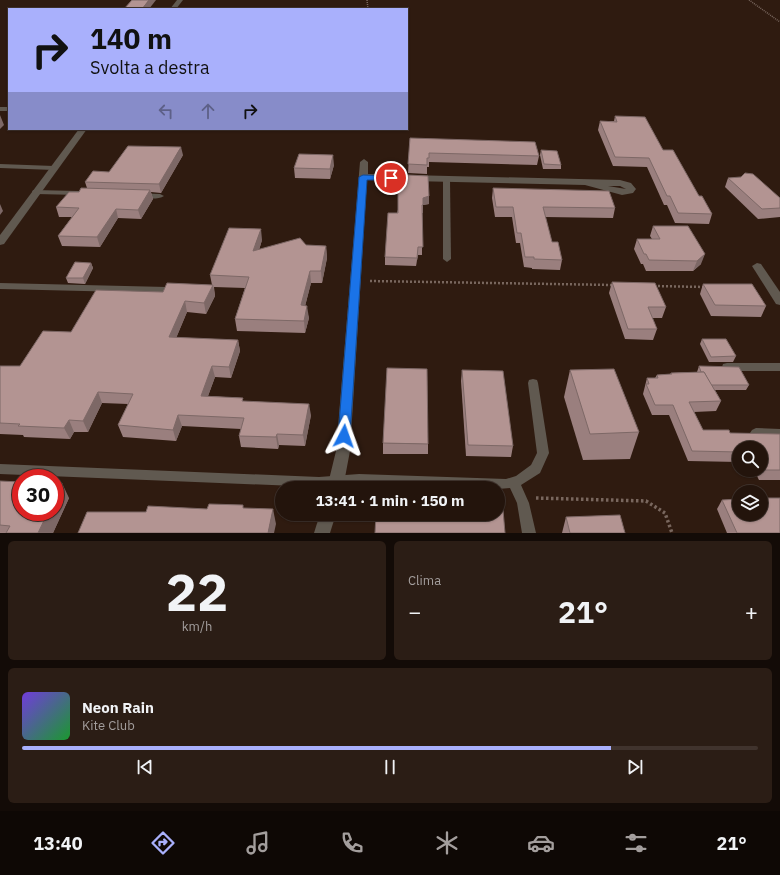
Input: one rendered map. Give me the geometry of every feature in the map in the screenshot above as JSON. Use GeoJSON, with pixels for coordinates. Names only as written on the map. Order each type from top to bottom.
{"type":"FeatureCollection","features":[{"type":"Feature","properties":{"kind":"street"},"geometry":{"type":"LineString","coordinates":[[174,8],[180,0]]}},
{"type":"Feature","properties":{"kind":"street"},"geometry":{"type":"LineString","coordinates":[[0,242],[82,130]]}},
{"type":"Feature","properties":{"kind":"street"},"geometry":{"type":"LineString","coordinates":[[337,481],[342,456],[364,162]]}},
{"type":"Feature","properties":{"kind":"street"},"geometry":{"type":"LineString","coordinates":[[363,177],[588,183]]}},
{"type":"Feature","properties":{"kind":"street"},"geometry":{"type":"LineString","coordinates":[[757,266],[780,301]]}},
{"type":"Feature","properties":{"kind":"street"},"geometry":{"type":"LineString","coordinates":[[322,533],[326,521]]}},
{"type":"Feature","properties":{"kind":"lane"},"geometry":{"type":"LineString","coordinates":[[0,166],[54,168]]}},
{"type":"Feature","properties":{"kind":"lane"},"geometry":{"type":"LineString","coordinates":[[446,180],[447,258]]}},
{"type":"Feature","properties":{"kind":"lane"},"geometry":{"type":"LineString","coordinates":[[36,192],[90,194]]}},
{"type":"Feature","properties":{"kind":"lane"},"geometry":{"type":"LineString","coordinates":[[129,195],[160,196]]}},
{"type":"Feature","properties":{"kind":"lane"},"geometry":{"type":"LineString","coordinates":[[0,286],[167,290]]}},
{"type":"Feature","properties":{"kind":"lane"},"geometry":{"type":"LineString","coordinates":[[713,367],[780,367]]}},
{"type":"Feature","properties":{"kind":"lane"},"geometry":{"type":"LineString","coordinates":[[505,483],[514,483],[531,474],[539,464],[543,453],[533,383]]}},
{"type":"Feature","properties":{"kind":"lane"},"geometry":{"type":"LineString","coordinates":[[756,433],[780,434]]}},
{"type":"Feature","properties":{"kind":"lane"},"geometry":{"type":"LineString","coordinates":[[0,469],[313,481]]}},
{"type":"Feature","properties":{"kind":"lane"},"geometry":{"type":"LineString","coordinates":[[349,481],[358,479],[411,481]]}},
{"type":"Feature","properties":{"kind":"lane"},"geometry":{"type":"LineString","coordinates":[[514,483],[521,498],[530,533]]}},
{"type":"Feature","properties":{"kind":"path"},"geometry":{"type":"LineString","coordinates":[[749,0],[780,22]]}},
{"type":"Feature","properties":{"kind":"path"},"geometry":{"type":"LineString","coordinates":[[355,280],[619,285]]}},
{"type":"Feature","properties":{"kind":"path"},"geometry":{"type":"LineString","coordinates":[[651,286],[707,287]]}},
{"type":"Feature","properties":{"kind":"path"},"geometry":{"type":"LineString","coordinates":[[521,498],[646,501],[665,513],[672,533]]}},
{"type":"Feature","properties":{"kind":"building"},"geometry":{"type":"Polygon","coordinates":[[[132,0],[149,0],[143,8],[125,8],[132,0]]]}},
{"type":"Feature","properties":{"kind":"building"},"geometry":{"type":"Polygon","coordinates":[[[615,116],[645,117],[663,150],[673,150],[699,196],[702,196],[712,214],[678,213],[670,196],[667,196],[649,158],[615,157],[600,121],[617,122],[615,116]]]}},
{"type":"Feature","properties":{"kind":"building"},"geometry":{"type":"Polygon","coordinates":[[[410,138],[535,142],[539,156],[429,153],[427,165],[408,164],[410,138]]]}},
{"type":"Feature","properties":{"kind":"building"},"geometry":{"type":"Polygon","coordinates":[[[128,146],[181,147],[159,184],[85,182],[93,171],[109,172],[128,146]]]}},
{"type":"Feature","properties":{"kind":"building"},"geometry":{"type":"Polygon","coordinates":[[[541,150],[557,151],[561,165],[544,164],[541,150]]]}},
{"type":"Feature","properties":{"kind":"building"},"geometry":{"type":"Polygon","coordinates":[[[299,154],[333,155],[330,169],[294,168],[299,154]]]}},
{"type":"Feature","properties":{"kind":"building"},"geometry":{"type":"Polygon","coordinates":[[[745,173],[753,174],[780,198],[780,208],[762,209],[728,178],[741,177],[745,173]]]}},
{"type":"Feature","properties":{"kind":"building"},"geometry":{"type":"Polygon","coordinates":[[[408,175],[428,176],[429,196],[423,198],[422,205],[423,247],[418,247],[417,258],[385,257],[388,213],[398,213],[398,184],[405,184],[405,182],[407,182],[408,175]]]}},
{"type":"Feature","properties":{"kind":"building"},"geometry":{"type":"Polygon","coordinates":[[[81,188],[150,190],[138,210],[116,209],[97,237],[58,236],[79,208],[56,207],[69,192],[79,192],[81,188]]]}},
{"type":"Feature","properties":{"kind":"building"},"geometry":{"type":"Polygon","coordinates":[[[493,188],[609,191],[615,208],[543,207],[552,242],[558,242],[562,260],[534,259],[534,257],[525,257],[521,233],[517,233],[513,207],[496,207],[493,188]]]}},
{"type":"Feature","properties":{"kind":"building"},"geometry":{"type":"Polygon","coordinates":[[[653,226],[688,226],[705,254],[697,261],[649,260],[646,254],[644,254],[637,239],[660,239],[653,226]]]}},
{"type":"Feature","properties":{"kind":"building"},"geometry":{"type":"Polygon","coordinates":[[[229,228],[261,229],[253,251],[300,238],[306,245],[326,246],[321,271],[310,271],[301,305],[307,306],[304,321],[235,319],[249,277],[210,275],[229,228]]]}},
{"type":"Feature","properties":{"kind":"building"},"geometry":{"type":"Polygon","coordinates":[[[75,262],[91,263],[83,278],[66,278],[75,262]]]}},
{"type":"Feature","properties":{"kind":"building"},"geometry":{"type":"Polygon","coordinates":[[[612,282],[655,283],[666,307],[648,307],[657,329],[628,329],[612,282]]]}},
{"type":"Feature","properties":{"kind":"building"},"geometry":{"type":"Polygon","coordinates":[[[167,283],[213,285],[204,303],[185,301],[169,337],[238,340],[229,367],[212,366],[201,396],[243,398],[242,401],[309,404],[303,435],[277,434],[276,437],[239,436],[244,418],[178,415],[173,430],[118,425],[133,394],[98,392],[83,421],[69,420],[64,428],[18,426],[20,424],[0,423],[0,366],[20,366],[43,331],[71,332],[96,290],[163,292],[167,283]]]}},
{"type":"Feature","properties":{"kind":"building"},"geometry":{"type":"Polygon","coordinates":[[[703,284],[752,284],[766,306],[715,305],[703,284]]]}},
{"type":"Feature","properties":{"kind":"building"},"geometry":{"type":"Polygon","coordinates":[[[702,339],[726,339],[736,356],[711,357],[702,339]]]}},
{"type":"Feature","properties":{"kind":"building"},"geometry":{"type":"Polygon","coordinates":[[[699,366],[739,367],[749,385],[711,385],[704,372],[701,372],[699,366]]]}},
{"type":"Feature","properties":{"kind":"building"},"geometry":{"type":"Polygon","coordinates":[[[387,368],[427,369],[428,444],[383,443],[387,368]]]}},
{"type":"Feature","properties":{"kind":"building"},"geometry":{"type":"Polygon","coordinates":[[[614,369],[639,432],[590,434],[570,370],[614,369]]]}},
{"type":"Feature","properties":{"kind":"building"},"geometry":{"type":"Polygon","coordinates":[[[462,370],[503,371],[513,446],[468,445],[462,370]]]}},
{"type":"Feature","properties":{"kind":"building"},"geometry":{"type":"Polygon","coordinates":[[[704,372],[721,401],[689,402],[703,430],[729,430],[730,433],[780,434],[780,470],[768,470],[768,441],[732,441],[732,452],[692,451],[673,405],[655,405],[646,384],[649,384],[647,378],[658,378],[657,375],[672,374],[671,373],[704,372]]]}},
{"type":"Feature","properties":{"kind":"building"},"geometry":{"type":"Polygon","coordinates":[[[0,481],[12,482],[12,521],[44,521],[38,533],[6,533],[10,526],[0,525],[0,481]]]}},
{"type":"Feature","properties":{"kind":"building"},"geometry":{"type":"Polygon","coordinates":[[[768,498],[780,498],[780,533],[737,533],[722,500],[732,499],[732,521],[768,521],[768,498]]]}},
{"type":"Feature","properties":{"kind":"building"},"geometry":{"type":"Polygon","coordinates":[[[209,504],[243,505],[243,508],[273,509],[268,533],[78,533],[87,512],[146,512],[148,506],[207,509],[209,504]]]}},
{"type":"Feature","properties":{"kind":"building"},"geometry":{"type":"Polygon","coordinates":[[[620,515],[625,533],[570,533],[566,517],[620,515]]]}},
{"type":"Feature","properties":{"kind":"building"},"geometry":{"type":"Polygon","coordinates":[[[376,521],[504,521],[505,533],[375,533],[376,521]]]}},
{"type":"Feature","properties":{"kind":"route"},"geometry":{"type":"LineString","coordinates":[[344,436],[363,177],[391,178]]}}]}
